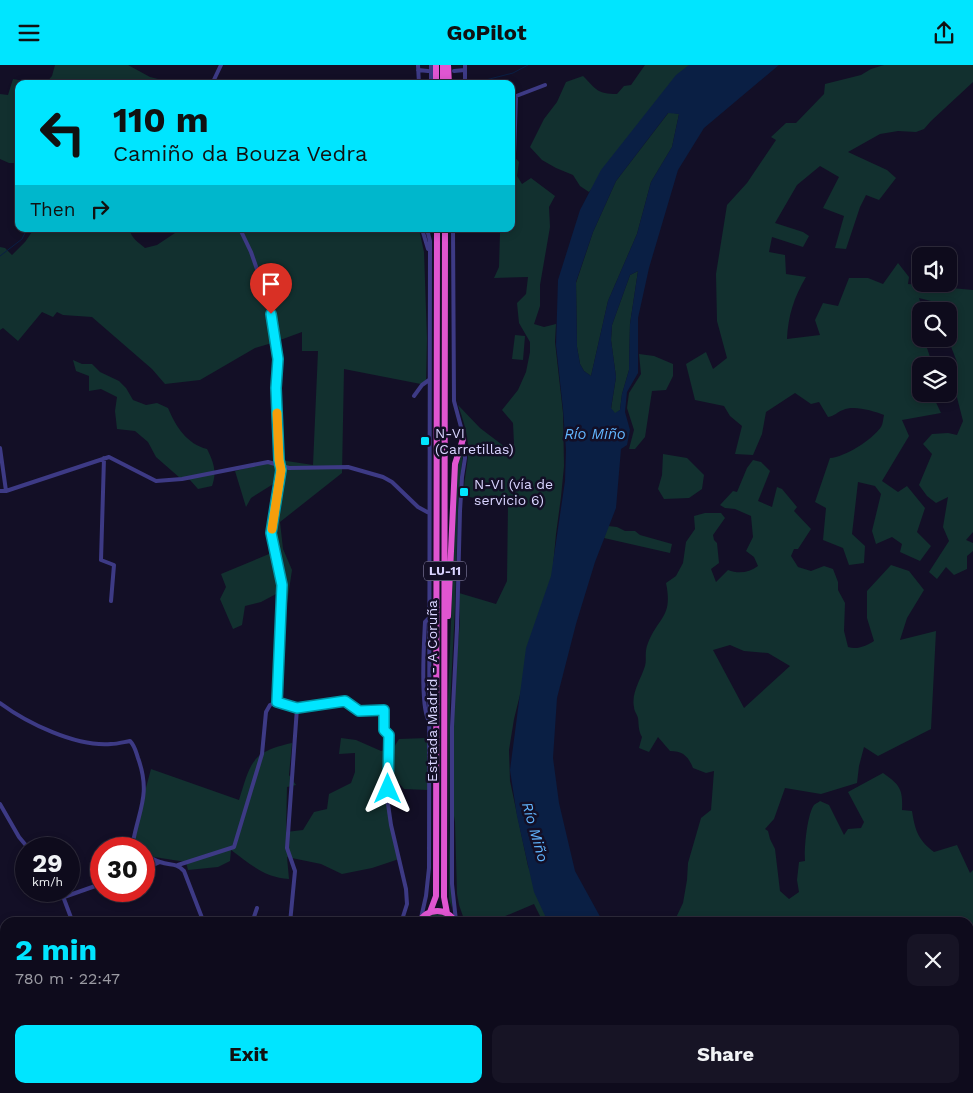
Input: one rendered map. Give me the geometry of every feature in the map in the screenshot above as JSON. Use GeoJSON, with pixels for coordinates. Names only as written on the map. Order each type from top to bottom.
{"type":"FeatureCollection","features":[{"type":"Feature","properties":{"kind":"highway"},"geometry":{"type":"LineString","coordinates":[[436,65],[436,80]]}},
{"type":"Feature","properties":{"kind":"highway"},"geometry":{"type":"LineString","coordinates":[[443,65],[443,80]]}},
{"type":"Feature","properties":{"kind":"highway"},"geometry":{"type":"LineString","coordinates":[[448,65],[449,80]]}},
{"type":"Feature","properties":{"kind":"highway","name":"Estrada Madrid - A Coruña"},"geometry":{"type":"LineString","coordinates":[[430,912],[436,896],[437,232]]}},
{"type":"Feature","properties":{"kind":"highway","name":"Estrada Madrid - A Coruña"},"geometry":{"type":"LineString","coordinates":[[445,232],[444,897],[447,913]]}},
{"type":"Feature","properties":{"kind":"highway"},"geometry":{"type":"LineString","coordinates":[[444,677],[455,464],[463,439]]}},
{"type":"Feature","properties":{"kind":"highway"},"geometry":{"type":"LineString","coordinates":[[424,917],[430,912],[436,911],[447,913],[451,917]]}},
{"type":"Feature","properties":{"kind":"street"},"geometry":{"type":"LineString","coordinates":[[214,80],[221,65]]}},
{"type":"Feature","properties":{"kind":"street"},"geometry":{"type":"LineString","coordinates":[[418,65],[419,80]]}},
{"type":"Feature","properties":{"kind":"street"},"geometry":{"type":"LineString","coordinates":[[431,65],[431,80]]}},
{"type":"Feature","properties":{"kind":"street"},"geometry":{"type":"LineString","coordinates":[[454,71],[465,67],[465,80]]}},
{"type":"Feature","properties":{"kind":"street"},"geometry":{"type":"LineString","coordinates":[[418,71],[428,71]]}},
{"type":"Feature","properties":{"kind":"street"},"geometry":{"type":"LineString","coordinates":[[515,126],[516,97],[545,85]]}},
{"type":"Feature","properties":{"kind":"street"},"geometry":{"type":"LineString","coordinates":[[241,232],[251,252],[268,301],[278,359],[276,388],[281,470],[271,533],[282,585],[277,702]]}},
{"type":"Feature","properties":{"kind":"street"},"geometry":{"type":"LineString","coordinates":[[423,232],[429,251]]}},
{"type":"Feature","properties":{"kind":"street"},"geometry":{"type":"LineString","coordinates":[[421,917],[429,875],[430,241],[428,232]]}},
{"type":"Feature","properties":{"kind":"street"},"geometry":{"type":"LineString","coordinates":[[453,232],[454,401],[463,439],[465,458],[460,511],[452,727],[452,885],[455,917]]}},
{"type":"Feature","properties":{"kind":"street"},"geometry":{"type":"LineString","coordinates":[[414,396],[422,385],[429,380]]}},
{"type":"Feature","properties":{"kind":"street"},"geometry":{"type":"LineString","coordinates":[[0,448],[6,491]]}},
{"type":"Feature","properties":{"kind":"street"},"geometry":{"type":"LineString","coordinates":[[0,491],[6,491],[109,457],[156,481],[182,479],[268,462],[289,468],[348,467],[372,473],[392,482],[418,507],[429,513]]}},
{"type":"Feature","properties":{"kind":"street"},"geometry":{"type":"LineString","coordinates":[[104,458],[100,561],[114,565],[111,601]]}},
{"type":"Feature","properties":{"kind":"street"},"geometry":{"type":"LineString","coordinates":[[155,859],[160,862],[178,865],[234,847],[262,754],[266,712],[270,705],[277,702],[297,708],[345,701],[359,711],[384,710],[384,730],[389,735],[388,804],[406,889],[407,904],[403,917]]}},
{"type":"Feature","properties":{"kind":"street"},"geometry":{"type":"LineString","coordinates":[[0,703],[12,712],[53,731],[88,743],[110,745],[130,741],[134,745],[141,765],[145,785],[144,800],[134,837]]}},
{"type":"Feature","properties":{"kind":"street"},"geometry":{"type":"LineString","coordinates":[[291,917],[295,871],[287,848],[297,708]]}},
{"type":"Feature","properties":{"kind":"street"},"geometry":{"type":"LineString","coordinates":[[0,804],[19,837]]}},
{"type":"Feature","properties":{"kind":"street"},"geometry":{"type":"LineString","coordinates":[[155,864],[160,862]]}},
{"type":"Feature","properties":{"kind":"street"},"geometry":{"type":"LineString","coordinates":[[178,865],[184,871],[202,917]]}},
{"type":"Feature","properties":{"kind":"street"},"geometry":{"type":"LineString","coordinates":[[66,902],[71,917]]}},
{"type":"Feature","properties":{"kind":"street"},"geometry":{"type":"LineString","coordinates":[[254,917],[257,908]]}},
{"type":"Feature","properties":{"kind":"green space"},"geometry":{"type":"Polygon","coordinates":[[[55,65],[128,65],[150,77],[162,80],[48,80],[52,76],[55,65]]]}},
{"type":"Feature","properties":{"kind":"green space"},"geometry":{"type":"Polygon","coordinates":[[[645,65],[692,65],[589,192],[580,186],[573,175],[542,160],[530,147],[544,119],[557,102],[566,82],[583,76],[601,92],[617,94],[624,86],[631,85],[645,65]]]}},
{"type":"Feature","properties":{"kind":"green space"},"geometry":{"type":"Polygon","coordinates":[[[884,65],[973,65],[973,82],[924,129],[916,132],[898,131],[880,134],[848,152],[887,170],[896,178],[879,200],[866,195],[846,249],[835,248],[844,216],[823,208],[839,177],[820,166],[797,185],[775,223],[803,232],[809,236],[803,247],[772,237],[769,252],[785,255],[786,274],[806,277],[792,307],[787,339],[820,335],[815,320],[823,303],[838,306],[849,278],[868,278],[883,284],[898,263],[909,277],[908,284],[912,284],[912,292],[957,292],[957,289],[973,290],[973,532],[966,540],[973,543],[973,551],[967,556],[967,569],[954,575],[946,567],[937,579],[929,572],[949,541],[943,527],[948,497],[936,503],[927,496],[919,485],[932,454],[923,444],[932,434],[948,433],[957,435],[963,421],[957,397],[957,357],[955,357],[951,347],[957,347],[957,302],[935,302],[919,298],[920,302],[912,302],[912,347],[927,347],[930,357],[912,357],[912,402],[936,402],[941,413],[902,420],[909,436],[882,481],[898,492],[907,486],[925,508],[917,532],[931,546],[920,561],[900,552],[902,544],[892,537],[876,544],[872,531],[881,494],[875,486],[858,482],[852,534],[865,546],[864,563],[849,565],[843,548],[823,540],[826,508],[815,502],[830,458],[843,455],[871,437],[881,427],[884,415],[869,410],[852,408],[828,417],[819,402],[811,404],[795,393],[766,412],[762,434],[753,455],[735,454],[742,426],[730,416],[724,406],[695,400],[686,364],[706,352],[713,369],[727,358],[717,321],[716,274],[727,205],[747,183],[776,140],[771,137],[786,123],[796,123],[824,94],[825,84],[861,75],[871,69],[884,65]]]}},
{"type":"Feature","properties":{"kind":"green space"},"geometry":{"type":"Polygon","coordinates":[[[13,79],[19,80],[15,80],[15,163],[9,163],[0,159],[0,94],[8,95],[13,79]]]}},
{"type":"Feature","properties":{"kind":"green space"},"geometry":{"type":"Polygon","coordinates":[[[669,112],[679,114],[672,147],[651,182],[637,234],[608,301],[591,376],[584,371],[580,364],[577,347],[576,283],[593,232],[616,181],[669,112]]]}},
{"type":"Feature","properties":{"kind":"green space"},"geometry":{"type":"Polygon","coordinates":[[[515,158],[519,162],[517,176],[522,184],[531,178],[555,196],[549,207],[550,227],[540,285],[540,306],[534,324],[544,327],[556,324],[555,342],[563,413],[564,466],[552,577],[537,626],[514,719],[509,750],[510,781],[528,866],[539,893],[554,917],[540,917],[534,904],[503,917],[463,917],[457,894],[453,810],[453,702],[460,621],[459,593],[496,604],[507,581],[508,504],[464,496],[468,440],[458,405],[480,428],[505,447],[514,444],[513,423],[502,410],[518,390],[526,372],[530,352],[530,342],[519,323],[517,303],[526,294],[528,277],[494,278],[499,267],[500,233],[515,232],[515,158]]]}},
{"type":"Feature","properties":{"kind":"green space"},"geometry":{"type":"Polygon","coordinates":[[[32,232],[130,232],[145,248],[157,245],[176,232],[420,232],[424,252],[427,338],[426,385],[344,369],[342,473],[280,522],[283,549],[292,570],[285,617],[279,616],[276,594],[261,602],[245,606],[242,625],[233,629],[220,599],[226,587],[221,574],[269,554],[268,537],[272,496],[278,481],[251,498],[246,507],[235,471],[280,460],[313,465],[318,351],[302,351],[302,332],[255,348],[200,380],[165,384],[152,369],[92,317],[63,315],[57,312],[53,317],[42,312],[18,341],[3,328],[0,330],[0,247],[5,248],[12,255],[32,232]]]}},
{"type":"Feature","properties":{"kind":"green space"},"geometry":{"type":"Polygon","coordinates":[[[638,271],[630,324],[629,370],[622,394],[620,410],[615,414],[611,409],[616,377],[611,340],[612,325],[630,275],[638,271]]]}},
{"type":"Feature","properties":{"kind":"green space"},"geometry":{"type":"Polygon","coordinates":[[[515,335],[525,336],[523,360],[512,359],[515,335]]]}},
{"type":"Feature","properties":{"kind":"green space"},"geometry":{"type":"Polygon","coordinates":[[[639,354],[654,356],[673,364],[673,376],[666,390],[652,391],[645,437],[635,449],[629,449],[634,430],[627,408],[629,393],[641,374],[639,354]]]}},
{"type":"Feature","properties":{"kind":"green space"},"geometry":{"type":"Polygon","coordinates":[[[73,360],[82,364],[92,364],[100,372],[119,381],[133,400],[146,405],[157,403],[168,408],[183,434],[200,447],[207,449],[214,467],[212,486],[198,489],[190,480],[180,478],[156,457],[148,442],[135,431],[117,429],[115,411],[117,397],[101,389],[89,391],[89,376],[76,371],[73,360]]]}},
{"type":"Feature","properties":{"kind":"green space"},"geometry":{"type":"Polygon","coordinates":[[[461,451],[463,454],[458,500],[450,706],[449,829],[452,908],[449,899],[448,699],[457,467],[461,451]]]}},
{"type":"Feature","properties":{"kind":"green space"},"geometry":{"type":"Polygon","coordinates":[[[663,454],[687,458],[704,475],[702,489],[689,498],[664,499],[658,489],[662,475],[663,454]]]}},
{"type":"Feature","properties":{"kind":"green space"},"geometry":{"type":"Polygon","coordinates":[[[753,460],[761,462],[770,471],[758,501],[772,507],[777,487],[782,489],[797,507],[794,511],[811,529],[798,549],[794,549],[791,556],[798,567],[811,571],[824,566],[833,569],[838,582],[838,590],[845,603],[844,631],[848,647],[861,647],[874,641],[867,618],[867,591],[891,565],[909,571],[924,590],[907,618],[900,640],[936,631],[931,729],[878,756],[864,747],[857,783],[821,794],[785,788],[774,819],[765,829],[768,831],[775,849],[780,891],[789,899],[799,892],[797,880],[799,862],[805,861],[808,824],[814,805],[820,801],[829,805],[844,835],[848,829],[861,828],[864,822],[848,792],[883,773],[897,784],[902,797],[902,810],[912,811],[914,824],[924,843],[934,852],[957,845],[970,873],[973,870],[973,917],[676,917],[683,903],[688,863],[701,818],[711,810],[714,771],[706,773],[693,768],[684,755],[670,751],[658,737],[649,752],[639,748],[642,737],[633,702],[645,666],[648,643],[664,616],[668,603],[666,583],[676,576],[683,563],[686,542],[695,529],[694,516],[705,513],[721,513],[725,518],[713,535],[717,543],[719,563],[711,569],[716,582],[728,570],[743,572],[758,566],[754,557],[746,551],[753,537],[751,516],[720,505],[733,491],[737,492],[747,468],[753,460]],[[730,645],[713,650],[744,708],[790,666],[768,653],[744,651],[730,645]]]}},
{"type":"Feature","properties":{"kind":"green space"},"geometry":{"type":"Polygon","coordinates":[[[608,526],[617,527],[625,531],[635,531],[640,535],[672,544],[670,553],[604,538],[608,526]]]}},
{"type":"Feature","properties":{"kind":"green space"},"geometry":{"type":"Polygon","coordinates":[[[341,738],[356,740],[381,751],[394,747],[399,739],[428,738],[428,790],[404,789],[398,782],[386,779],[387,808],[399,859],[372,868],[342,874],[321,864],[287,857],[289,879],[265,873],[231,850],[230,861],[218,867],[188,870],[186,862],[155,857],[155,837],[133,836],[151,769],[239,800],[250,768],[260,755],[278,746],[292,743],[289,775],[296,785],[287,787],[286,832],[303,830],[314,812],[327,809],[329,794],[351,783],[355,772],[355,753],[339,754],[341,738]]]}},
{"type":"Feature","properties":{"kind":"green space"},"geometry":{"type":"Polygon","coordinates":[[[432,914],[438,914],[447,917],[428,917],[432,914]]]}},
{"type":"Feature","properties":{"kind":"water","name":"Río Miño"},"geometry":{"type":"Polygon","coordinates":[[[689,65],[779,65],[704,128],[678,170],[649,268],[638,318],[638,373],[627,392],[625,412],[630,430],[627,445],[621,449],[616,508],[595,562],[576,624],[557,698],[553,758],[559,803],[575,871],[600,917],[546,917],[534,892],[517,816],[510,770],[526,648],[551,576],[565,481],[566,450],[556,345],[558,280],[580,210],[601,170],[676,75],[689,65]],[[668,113],[616,181],[593,232],[576,282],[577,347],[580,364],[584,371],[591,376],[608,301],[637,234],[651,182],[672,147],[679,114],[668,113]],[[638,271],[630,275],[612,325],[611,340],[616,377],[611,408],[615,413],[620,410],[622,394],[629,370],[630,324],[638,271]]]}},
{"type":"Feature","properties":{"kind":"waterway"},"geometry":{"type":"LineString","coordinates":[[486,80],[513,73],[528,65]]}},
{"type":"Feature","properties":{"kind":"waterway"},"geometry":{"type":"LineString","coordinates":[[0,256],[22,239],[26,232]]}},
{"type":"Feature","properties":{"kind":"slow traffic"},"geometry":{"type":"LineString","coordinates":[[272,529],[281,470],[277,413]]}},
{"type":"Feature","properties":{"kind":"place","name":"N-VI (Carretillas)"},"geometry":{"type":"Point","coordinates":[425,441]}},
{"type":"Feature","properties":{"kind":"place","name":"N-VI (vía de servicio 6)"},"geometry":{"type":"Point","coordinates":[464,492]}},
{"type":"Feature","properties":{"kind":"route"},"geometry":{"type":"LineString","coordinates":[[271,314],[278,359],[276,388],[281,470],[271,533],[282,585],[277,702],[297,708],[345,701],[359,711],[384,710],[384,730],[389,735],[388,789]]}}]}
